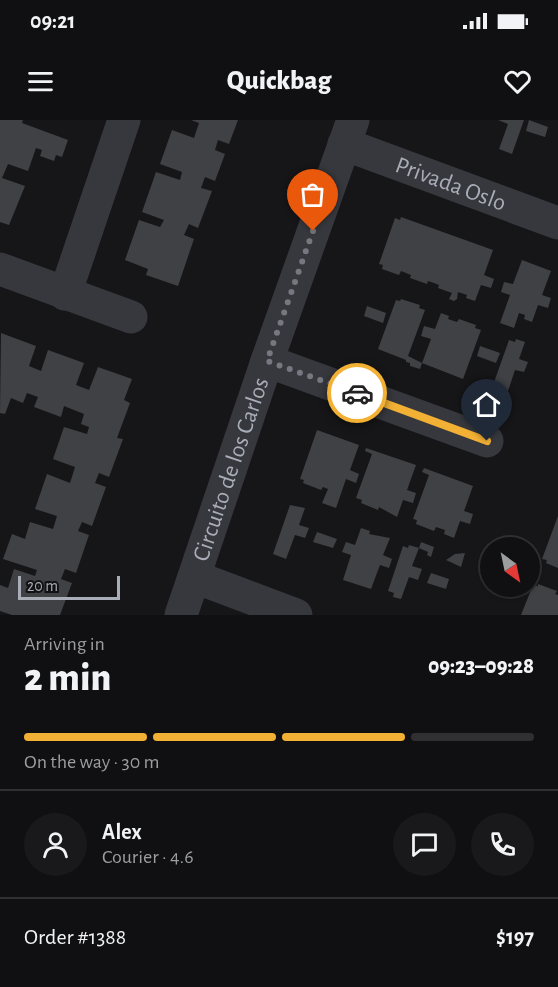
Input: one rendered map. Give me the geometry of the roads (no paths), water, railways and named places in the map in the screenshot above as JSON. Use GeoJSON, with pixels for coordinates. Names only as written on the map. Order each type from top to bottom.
{"type":"FeatureCollection","features":[{"type":"Feature","properties":{"kind":"street"},"geometry":{"type":"LineString","coordinates":[[65,294],[124,120]]}},
{"type":"Feature","properties":{"kind":"street","name":"Privada Oslo"},"geometry":{"type":"LineString","coordinates":[[349,132],[558,223]]}},
{"type":"Feature","properties":{"kind":"street","name":"Circuito de los Carlos"},"geometry":{"type":"LineString","coordinates":[[181,615],[267,361],[349,132]]}},
{"type":"Feature","properties":{"kind":"street"},"geometry":{"type":"LineString","coordinates":[[0,269],[131,317]]}},
{"type":"Feature","properties":{"kind":"street"},"geometry":{"type":"LineString","coordinates":[[267,361],[487,441]]}},
{"type":"Feature","properties":{"kind":"street"},"geometry":{"type":"LineString","coordinates":[[195,578],[296,615]]}}]}
